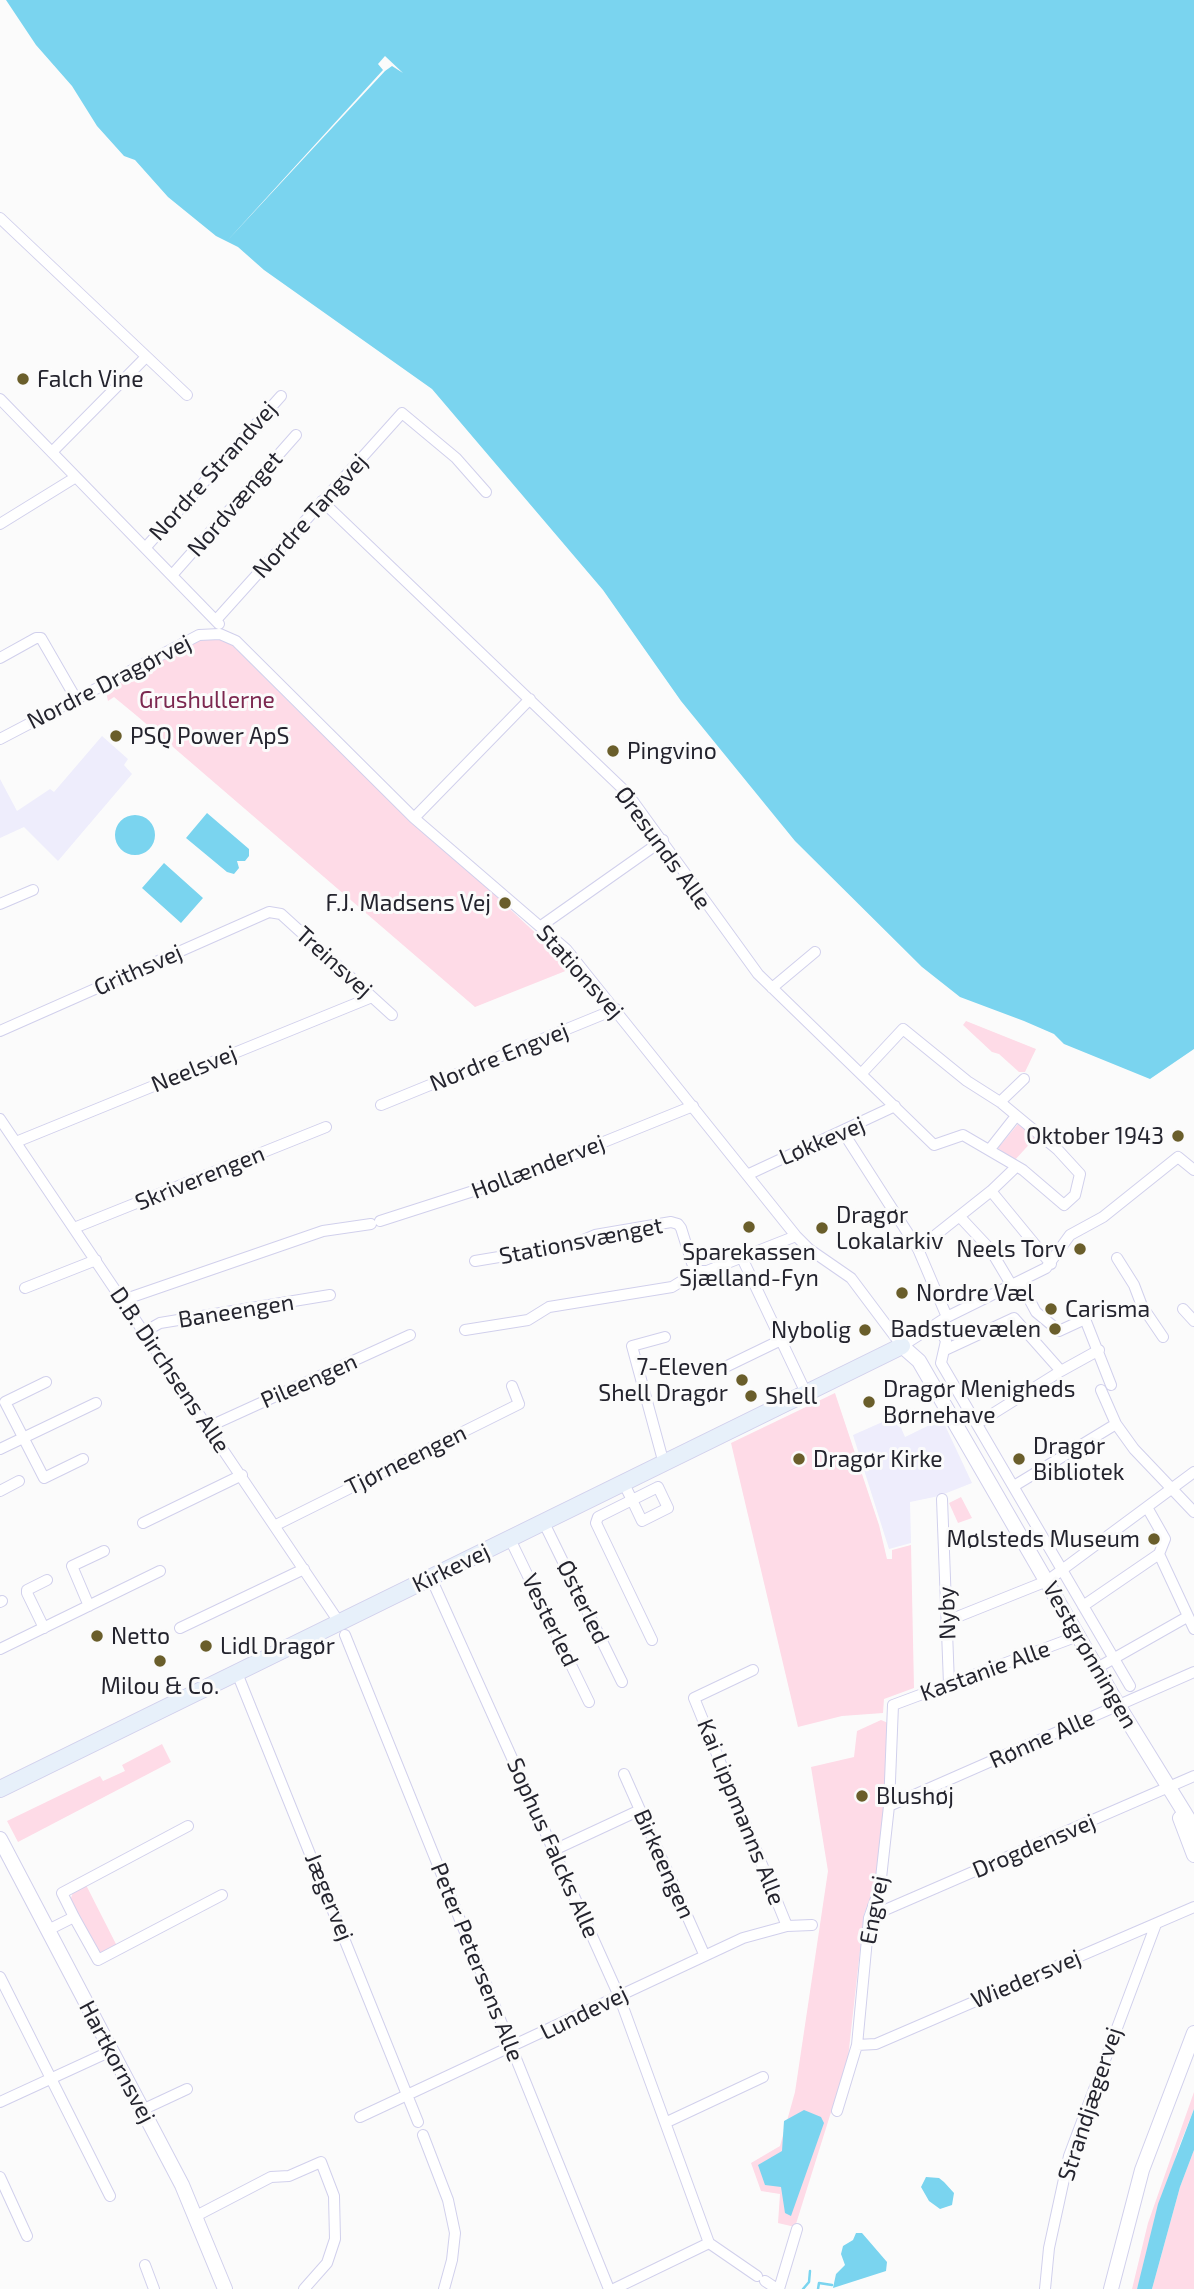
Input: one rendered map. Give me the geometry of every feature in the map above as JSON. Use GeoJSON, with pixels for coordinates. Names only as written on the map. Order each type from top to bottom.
{"type":"FeatureCollection","features":[{"type":"Feature","properties":{"kind":"main road","name":"Kirkevej"},"geometry":{"type":"LineString","coordinates":[[0,1789],[237,1673],[342,1628],[431,1578],[902,1346]]}},
{"type":"Feature","properties":{"kind":"street"},"geometry":{"type":"LineString","coordinates":[[0,218],[187,395]]}},
{"type":"Feature","properties":{"kind":"street"},"geometry":{"type":"LineString","coordinates":[[52,452],[146,357]]}},
{"type":"Feature","properties":{"kind":"street","name":"Nordre Strandvej"},"geometry":{"type":"LineString","coordinates":[[146,547],[281,396]]}},
{"type":"Feature","properties":{"kind":"street","name":"Nordre Strandvej"},"geometry":{"type":"LineString","coordinates":[[0,399],[217,619]]}},
{"type":"Feature","properties":{"kind":"street","name":"Nordre Tangvej"},"geometry":{"type":"LineString","coordinates":[[217,619],[402,413],[456,457],[486,492]]}},
{"type":"Feature","properties":{"kind":"street","name":"Nordvænget"},"geometry":{"type":"LineString","coordinates":[[173,574],[296,435]]}},
{"type":"Feature","properties":{"kind":"street"},"geometry":{"type":"LineString","coordinates":[[0,524],[76,477]]}},
{"type":"Feature","properties":{"kind":"street","name":"Øresunds Alle"},"geometry":{"type":"LineString","coordinates":[[323,501],[627,793],[663,840],[742,956],[772,988],[934,1145],[963,1135],[990,1149]]}},
{"type":"Feature","properties":{"kind":"street"},"geometry":{"type":"LineString","coordinates":[[217,619],[220,634]]}},
{"type":"Feature","properties":{"kind":"street","name":"Nordre Dragørvej"},"geometry":{"type":"LineString","coordinates":[[0,739],[75,697],[192,638],[220,634]]}},
{"type":"Feature","properties":{"kind":"street","name":"Stationsvej"},"geometry":{"type":"LineString","coordinates":[[220,634],[241,645],[414,818],[566,949],[796,1236],[808,1249],[851,1278],[902,1346]]}},
{"type":"Feature","properties":{"kind":"street"},"geometry":{"type":"LineString","coordinates":[[0,658],[36,638],[41,638],[75,697]]}},
{"type":"Feature","properties":{"kind":"street"},"geometry":{"type":"LineString","coordinates":[[414,818],[530,699]]}},
{"type":"Feature","properties":{"kind":"street"},"geometry":{"type":"LineString","coordinates":[[541,926],[663,840]]}},
{"type":"Feature","properties":{"kind":"street"},"geometry":{"type":"LineString","coordinates":[[0,905],[33,890]]}},
{"type":"Feature","properties":{"kind":"street","name":"Grithsvej"},"geometry":{"type":"LineString","coordinates":[[0,1031],[269,912],[276,912]]}},
{"type":"Feature","properties":{"kind":"street","name":"Treinsvej"},"geometry":{"type":"LineString","coordinates":[[276,912],[392,1015]]}},
{"type":"Feature","properties":{"kind":"street"},"geometry":{"type":"LineString","coordinates":[[772,988],[815,951]]}},
{"type":"Feature","properties":{"kind":"street","name":"Neelsvej"},"geometry":{"type":"LineString","coordinates":[[16,1142],[372,997]]}},
{"type":"Feature","properties":{"kind":"street","name":"Nordre Engvej"},"geometry":{"type":"LineString","coordinates":[[381,1105],[616,1009]]}},
{"type":"Feature","properties":{"kind":"street"},"geometry":{"type":"LineString","coordinates":[[862,1073],[903,1029],[967,1081],[1000,1102],[1058,1150],[1080,1174],[1070,1202],[1064,1205],[990,1149],[1016,1116]]}},
{"type":"Feature","properties":{"kind":"street"},"geometry":{"type":"LineString","coordinates":[[1000,1102],[1024,1079]]}},
{"type":"Feature","properties":{"kind":"street","name":"Hollændervej"},"geometry":{"type":"LineString","coordinates":[[123,1300],[323,1231],[376,1223],[517,1177],[693,1106]]}},
{"type":"Feature","properties":{"kind":"street","name":"Løkkevej"},"geometry":{"type":"LineString","coordinates":[[747,1175],[895,1106]]}},
{"type":"Feature","properties":{"kind":"street","name":"D.B. Dirchsens Alle"},"geometry":{"type":"LineString","coordinates":[[0,1119],[276,1525],[342,1628]]}},
{"type":"Feature","properties":{"kind":"street","name":"Skriverengen"},"geometry":{"type":"LineString","coordinates":[[74,1228],[326,1127]]}},
{"type":"Feature","properties":{"kind":"street"},"geometry":{"type":"LineString","coordinates":[[843,1132],[918,1249],[947,1317]]}},
{"type":"Feature","properties":{"kind":"street"},"geometry":{"type":"LineString","coordinates":[[902,1346],[947,1317],[1051,1264],[1070,1235],[1135,1193],[1178,1157],[1194,1170]]}},
{"type":"Feature","properties":{"kind":"street"},"geometry":{"type":"LineString","coordinates":[[918,1249],[960,1217],[1016,1167]]}},
{"type":"Feature","properties":{"kind":"street"},"geometry":{"type":"LineString","coordinates":[[991,1191],[1051,1264]]}},
{"type":"Feature","properties":{"kind":"street"},"geometry":{"type":"LineString","coordinates":[[960,1217],[990,1249],[1036,1312],[1059,1331],[1085,1319],[1099,1350],[1116,1424],[1134,1448],[1194,1512]]}},
{"type":"Feature","properties":{"kind":"street","name":"Stationsvænget"},"geometry":{"type":"LineString","coordinates":[[475,1261],[571,1245],[595,1235],[671,1222],[678,1223],[692,1263],[698,1271]]}},
{"type":"Feature","properties":{"kind":"street"},"geometry":{"type":"LineString","coordinates":[[466,1330],[528,1320],[549,1307],[672,1287],[698,1271],[707,1271],[796,1236]]}},
{"type":"Feature","properties":{"kind":"street"},"geometry":{"type":"LineString","coordinates":[[742,1258],[807,1395]]}},
{"type":"Feature","properties":{"kind":"street"},"geometry":{"type":"LineString","coordinates":[[1117,1258],[1134,1285],[1142,1307],[1163,1337]]}},
{"type":"Feature","properties":{"kind":"street"},"geometry":{"type":"LineString","coordinates":[[25,1288],[96,1260]]}},
{"type":"Feature","properties":{"kind":"street","name":"Baneengen"},"geometry":{"type":"LineString","coordinates":[[144,1332],[160,1323],[330,1295]]}},
{"type":"Feature","properties":{"kind":"street"},"geometry":{"type":"LineString","coordinates":[[1183,1309],[1194,1321]]}},
{"type":"Feature","properties":{"kind":"street"},"geometry":{"type":"LineString","coordinates":[[945,1350],[1014,1318],[1033,1336],[1061,1371]]}},
{"type":"Feature","properties":{"kind":"street","name":"Vestgrønningen"},"geometry":{"type":"LineString","coordinates":[[937,1324],[946,1342],[941,1363],[1130,1686]]}},
{"type":"Feature","properties":{"kind":"street","name":"Pileengen"},"geometry":{"type":"LineString","coordinates":[[208,1427],[410,1335]]}},
{"type":"Feature","properties":{"kind":"street"},"geometry":{"type":"LineString","coordinates":[[664,1464],[632,1346],[665,1337]]}},
{"type":"Feature","properties":{"kind":"street"},"geometry":{"type":"LineString","coordinates":[[719,1370],[781,1340]]}},
{"type":"Feature","properties":{"kind":"street","name":"Vestgrønningen"},"geometry":{"type":"LineString","coordinates":[[902,1346],[919,1362],[1118,1705],[1194,1828]]}},
{"type":"Feature","properties":{"kind":"street"},"geometry":{"type":"LineString","coordinates":[[978,1423],[1099,1350]]}},
{"type":"Feature","properties":{"kind":"street"},"geometry":{"type":"LineString","coordinates":[[46,1382],[5,1402],[44,1478],[83,1459]]}},
{"type":"Feature","properties":{"kind":"street","name":"Tjørneengen"},"geometry":{"type":"LineString","coordinates":[[276,1525],[519,1404],[513,1386]]}},
{"type":"Feature","properties":{"kind":"street"},"geometry":{"type":"LineString","coordinates":[[0,1449],[96,1403]]}},
{"type":"Feature","properties":{"kind":"street"},"geometry":{"type":"LineString","coordinates":[[1014,1486],[1116,1424]]}},
{"type":"Feature","properties":{"kind":"street"},"geometry":{"type":"LineString","coordinates":[[947,1621],[1047,1581],[1148,1509],[1194,1472]]}},
{"type":"Feature","properties":{"kind":"street"},"geometry":{"type":"LineString","coordinates":[[143,1523],[242,1475]]}},
{"type":"Feature","properties":{"kind":"street"},"geometry":{"type":"LineString","coordinates":[[0,1491],[19,1482]]}},
{"type":"Feature","properties":{"kind":"street"},"geometry":{"type":"LineString","coordinates":[[624,1484],[632,1500],[598,1517],[596,1523],[652,1640]]}},
{"type":"Feature","properties":{"kind":"street","name":"Nyby"},"geometry":{"type":"LineString","coordinates":[[943,1499],[950,1684]]}},
{"type":"Feature","properties":{"kind":"street"},"geometry":{"type":"LineString","coordinates":[[1083,1606],[1159,1553],[1165,1539],[1148,1509]]}},
{"type":"Feature","properties":{"kind":"street","name":"Østerled"},"geometry":{"type":"LineString","coordinates":[[544,1522],[622,1682]]}},
{"type":"Feature","properties":{"kind":"street","name":"Vesterled"},"geometry":{"type":"LineString","coordinates":[[510,1539],[589,1702]]}},
{"type":"Feature","properties":{"kind":"street"},"geometry":{"type":"LineString","coordinates":[[89,1606],[72,1566],[104,1550]]}},
{"type":"Feature","properties":{"kind":"street"},"geometry":{"type":"LineString","coordinates":[[1159,1553],[1194,1629]]}},
{"type":"Feature","properties":{"kind":"street"},"geometry":{"type":"LineString","coordinates":[[180,1628],[304,1569]]}},
{"type":"Feature","properties":{"kind":"street"},"geometry":{"type":"LineString","coordinates":[[0,1649],[160,1572]]}},
{"type":"Feature","properties":{"kind":"street","name":"Sophus Falcks Alle"},"geometry":{"type":"LineString","coordinates":[[431,1578],[619,1996],[709,2243]]}},
{"type":"Feature","properties":{"kind":"street"},"geometry":{"type":"LineString","coordinates":[[44,1628],[27,1590],[47,1580]]}},
{"type":"Feature","properties":{"kind":"street"},"geometry":{"type":"LineString","coordinates":[[1097,1668],[1187,1617]]}},
{"type":"Feature","properties":{"kind":"street","name":"Peter Petersens Alle"},"geometry":{"type":"LineString","coordinates":[[342,1628],[609,2289]]}},
{"type":"Feature","properties":{"kind":"street","name":"Kastanie Alle"},"geometry":{"type":"LineString","coordinates":[[893,1705],[1078,1636]]}},
{"type":"Feature","properties":{"kind":"street","name":"Kai Lippmanns Alle"},"geometry":{"type":"LineString","coordinates":[[753,1670],[694,1698],[787,1926]]}},
{"type":"Feature","properties":{"kind":"street","name":"Rønne Alle"},"geometry":{"type":"LineString","coordinates":[[889,1806],[1194,1672]]}},
{"type":"Feature","properties":{"kind":"street","name":"Jægervej"},"geometry":{"type":"LineString","coordinates":[[237,1673],[418,2122]]}},
{"type":"Feature","properties":{"kind":"street","name":"Engvej"},"geometry":{"type":"LineString","coordinates":[[837,2111],[858,2045],[869,1918],[880,1886],[889,1806],[893,1705]]}},
{"type":"Feature","properties":{"kind":"street","name":"Birkeengen"},"geometry":{"type":"LineString","coordinates":[[624,1773],[704,1954]]}},
{"type":"Feature","properties":{"kind":"street","name":"Drogdensvej"},"geometry":{"type":"LineString","coordinates":[[873,1906],[885,1910],[1194,1776]]}},
{"type":"Feature","properties":{"kind":"street","name":"Vestgrønningen"},"geometry":{"type":"LineString","coordinates":[[1168,1787],[1194,1855]]}},
{"type":"Feature","properties":{"kind":"street"},"geometry":{"type":"LineString","coordinates":[[554,1850],[640,1810]]}},
{"type":"Feature","properties":{"kind":"street"},"geometry":{"type":"LineString","coordinates":[[188,1826],[62,1893],[98,1960],[222,1895]]}},
{"type":"Feature","properties":{"kind":"street","name":"Hartkornsvej"},"geometry":{"type":"LineString","coordinates":[[0,1839],[142,2110],[195,2216],[225,2289]]}},
{"type":"Feature","properties":{"kind":"street","name":"Wiedersvej"},"geometry":{"type":"LineString","coordinates":[[858,2045],[876,2044],[1194,1907]]}},
{"type":"Feature","properties":{"kind":"street"},"geometry":{"type":"LineString","coordinates":[[48,1930],[74,1917]]}},
{"type":"Feature","properties":{"kind":"street","name":"Strandjægervej"},"geometry":{"type":"LineString","coordinates":[[1045,2289],[1049,2248],[1069,2156],[1156,1924]]}},
{"type":"Feature","properties":{"kind":"street","name":"Lundevej"},"geometry":{"type":"LineString","coordinates":[[360,2117],[512,2048],[704,1954],[743,1938],[787,1926],[812,1925]]}},
{"type":"Feature","properties":{"kind":"street"},"geometry":{"type":"LineString","coordinates":[[0,1977],[110,2196]]}},
{"type":"Feature","properties":{"kind":"street"},"geometry":{"type":"LineString","coordinates":[[1111,2289],[1142,2171],[1194,2033]]}},
{"type":"Feature","properties":{"kind":"street"},"geometry":{"type":"LineString","coordinates":[[0,2102],[111,2051]]}},
{"type":"Feature","properties":{"kind":"street"},"geometry":{"type":"LineString","coordinates":[[667,2122],[763,2077]]}},
{"type":"Feature","properties":{"kind":"street"},"geometry":{"type":"LineString","coordinates":[[142,2110],[187,2089]]}},
{"type":"Feature","properties":{"kind":"street"},"geometry":{"type":"LineString","coordinates":[[423,2135],[449,2200],[455,2233],[452,2260],[444,2289]]}},
{"type":"Feature","properties":{"kind":"street"},"geometry":{"type":"LineString","coordinates":[[195,2216],[271,2177],[289,2176],[321,2162],[334,2196],[335,2239],[327,2263],[304,2289]]}},
{"type":"Feature","properties":{"kind":"street"},"geometry":{"type":"LineString","coordinates":[[0,2177],[27,2236]]}},
{"type":"Feature","properties":{"kind":"street"},"geometry":{"type":"LineString","coordinates":[[614,2289],[709,2243],[778,2289],[797,2229]]}},
{"type":"Feature","properties":{"kind":"street"},"geometry":{"type":"LineString","coordinates":[[145,2265],[154,2289]]}},
{"type":"Feature","properties":{"kind":"shaded area"},"geometry":{"type":"Polygon","coordinates":[[[102,736],[128,759],[124,765],[132,774],[58,861],[24,827],[0,838],[0,779],[17,811],[50,789],[54,792],[102,736]]]}},
{"type":"Feature","properties":{"kind":"shaded area"},"geometry":{"type":"Polygon","coordinates":[[[896,1416],[905,1437],[942,1419],[972,1483],[939,1496],[910,1502],[911,1543],[889,1549],[853,1435],[896,1416]]]}},
{"type":"Feature","properties":{"kind":"green space","name":"Grushullerne"},"geometry":{"type":"Polygon","coordinates":[[[214,637],[232,645],[301,714],[573,968],[475,1007],[137,716],[114,697],[108,701],[105,687],[199,639],[214,637]]]}},
{"type":"Feature","properties":{"kind":"green space"},"geometry":{"type":"Polygon","coordinates":[[[966,1021],[1036,1049],[1025,1072],[1019,1072],[999,1054],[992,1052],[963,1025],[966,1021]]]}},
{"type":"Feature","properties":{"kind":"green space"},"geometry":{"type":"Polygon","coordinates":[[[1018,1124],[1035,1138],[1014,1161],[998,1148],[1018,1124]]]}},
{"type":"Feature","properties":{"kind":"green space","name":"Dragør Kirke"},"geometry":{"type":"Polygon","coordinates":[[[835,1393],[879,1525],[887,1559],[892,1559],[892,1550],[911,1545],[914,1688],[884,1699],[883,1713],[842,1716],[798,1727],[731,1443],[835,1393]]]}},
{"type":"Feature","properties":{"kind":"green space"},"geometry":{"type":"Polygon","coordinates":[[[961,1497],[972,1518],[958,1523],[949,1503],[961,1497]]]}},
{"type":"Feature","properties":{"kind":"green space"},"geometry":{"type":"Polygon","coordinates":[[[881,1720],[888,1723],[885,1800],[875,1886],[864,1914],[848,2058],[795,2227],[778,2223],[780,2194],[761,2191],[751,2163],[780,2146],[795,2092],[828,1871],[811,1767],[854,1757],[857,1731],[881,1720]]]}},
{"type":"Feature","properties":{"kind":"green space"},"geometry":{"type":"Polygon","coordinates":[[[162,1744],[171,1762],[18,1842],[7,1821],[100,1776],[103,1781],[125,1771],[122,1765],[162,1744]]]}},
{"type":"Feature","properties":{"kind":"green space"},"geometry":{"type":"Polygon","coordinates":[[[86,1885],[117,1946],[103,1953],[99,1952],[70,1901],[73,1892],[86,1885]]]}},
{"type":"Feature","properties":{"kind":"green space"},"geometry":{"type":"Polygon","coordinates":[[[1194,2092],[1194,2109],[1178,2149],[1137,2289],[1132,2289],[1148,2223],[1194,2092]]]}},
{"type":"Feature","properties":{"kind":"green space"},"geometry":{"type":"Polygon","coordinates":[[[1194,2150],[1194,2289],[1152,2289],[1180,2187],[1194,2150]]]}},
{"type":"Feature","properties":{"kind":"water"},"geometry":{"type":"Polygon","coordinates":[[[6,0],[1194,0],[1194,1049],[1150,1079],[1064,1044],[1054,1034],[1024,1021],[960,997],[922,967],[795,841],[681,701],[603,590],[432,389],[264,270],[238,247],[216,236],[168,197],[135,160],[124,156],[97,126],[72,86],[36,45],[6,0]]]}},
{"type":"Feature","properties":{"kind":"water"},"geometry":{"type":"Polygon","coordinates":[[[207,813],[249,849],[249,856],[245,861],[237,861],[239,868],[234,874],[227,872],[186,838],[207,813]]]}},
{"type":"Feature","properties":{"kind":"water"},"geometry":{"type":"Polygon","coordinates":[[[135,815],[149,821],[155,835],[149,849],[135,855],[121,849],[115,835],[121,821],[135,815]]]}},
{"type":"Feature","properties":{"kind":"water"},"geometry":{"type":"Polygon","coordinates":[[[164,863],[203,898],[181,923],[142,888],[164,863]]]}},
{"type":"Feature","properties":{"kind":"water"},"geometry":{"type":"Polygon","coordinates":[[[1194,2109],[1194,2150],[1180,2187],[1152,2289],[1137,2289],[1158,2204],[1194,2109]]]}},
{"type":"Feature","properties":{"kind":"water"},"geometry":{"type":"Polygon","coordinates":[[[804,2110],[821,2117],[824,2123],[791,2216],[785,2213],[781,2187],[765,2185],[758,2165],[782,2151],[784,2121],[804,2110]]]}},
{"type":"Feature","properties":{"kind":"water"},"geometry":{"type":"Polygon","coordinates":[[[926,2177],[939,2178],[944,2182],[954,2193],[952,2205],[940,2209],[929,2201],[921,2187],[926,2177]]]}},
{"type":"Feature","properties":{"kind":"water"},"geometry":{"type":"Polygon","coordinates":[[[856,2233],[862,2233],[887,2262],[886,2271],[833,2288],[836,2274],[845,2265],[841,2254],[843,2246],[853,2240],[856,2233]]]}},
{"type":"Feature","properties":{"kind":"pier"},"geometry":{"type":"Polygon","coordinates":[[[385,56],[403,73],[392,66],[385,71],[227,241],[383,70],[378,64],[385,56]]]}},
{"type":"Feature","properties":{"kind":"waterway"},"geometry":{"type":"LineString","coordinates":[[803,2289],[809,2282],[810,2271]]}},
{"type":"Feature","properties":{"kind":"waterway"},"geometry":{"type":"LineString","coordinates":[[818,2289],[819,2283],[832,2285]]}},
{"type":"Feature","properties":{"kind":"place","name":"Falch Vine"},"geometry":{"type":"Point","coordinates":[23,379]}},
{"type":"Feature","properties":{"kind":"place","name":"PSQ Power ApS"},"geometry":{"type":"Point","coordinates":[116,736]}},
{"type":"Feature","properties":{"kind":"place","name":"Pingvino"},"geometry":{"type":"Point","coordinates":[613,751]}},
{"type":"Feature","properties":{"kind":"place","name":"F.J. Madsens Vej"},"geometry":{"type":"Point","coordinates":[505,903]}},
{"type":"Feature","properties":{"kind":"place","name":"Oktober 1943"},"geometry":{"type":"Point","coordinates":[1178,1136]}},
{"type":"Feature","properties":{"kind":"place","name":"Sparekassen Sjælland-Fyn"},"geometry":{"type":"Point","coordinates":[749,1227]}},
{"type":"Feature","properties":{"kind":"place","name":"Dragør Lokalarkiv"},"geometry":{"type":"Point","coordinates":[822,1228]}},
{"type":"Feature","properties":{"kind":"place","name":"Neels Torv"},"geometry":{"type":"Point","coordinates":[1080,1249]}},
{"type":"Feature","properties":{"kind":"place","name":"Nordre Væl"},"geometry":{"type":"Point","coordinates":[902,1293]}},
{"type":"Feature","properties":{"kind":"place","name":"Carisma"},"geometry":{"type":"Point","coordinates":[1051,1309]}},
{"type":"Feature","properties":{"kind":"place","name":"Badstuevælen"},"geometry":{"type":"Point","coordinates":[1055,1329]}},
{"type":"Feature","properties":{"kind":"place","name":"Nybolig"},"geometry":{"type":"Point","coordinates":[865,1330]}},
{"type":"Feature","properties":{"kind":"place","name":"7-Eleven Shell Dragør"},"geometry":{"type":"Point","coordinates":[742,1380]}},
{"type":"Feature","properties":{"kind":"place","name":"Shell"},"geometry":{"type":"Point","coordinates":[751,1396]}},
{"type":"Feature","properties":{"kind":"place","name":"Dragør Menigheds Børnehave"},"geometry":{"type":"Point","coordinates":[869,1402]}},
{"type":"Feature","properties":{"kind":"place","name":"Dragør Kirke"},"geometry":{"type":"Point","coordinates":[799,1459]}},
{"type":"Feature","properties":{"kind":"place","name":"Dragør Bibliotek"},"geometry":{"type":"Point","coordinates":[1019,1459]}},
{"type":"Feature","properties":{"kind":"place","name":"Mølsteds Museum"},"geometry":{"type":"Point","coordinates":[1154,1539]}},
{"type":"Feature","properties":{"kind":"place","name":"Netto"},"geometry":{"type":"Point","coordinates":[97,1636]}},
{"type":"Feature","properties":{"kind":"place","name":"Lidl Dragør"},"geometry":{"type":"Point","coordinates":[206,1646]}},
{"type":"Feature","properties":{"kind":"place","name":"Milou & Co."},"geometry":{"type":"Point","coordinates":[160,1661]}},
{"type":"Feature","properties":{"kind":"place","name":"Blushøj"},"geometry":{"type":"Point","coordinates":[862,1796]}}]}
